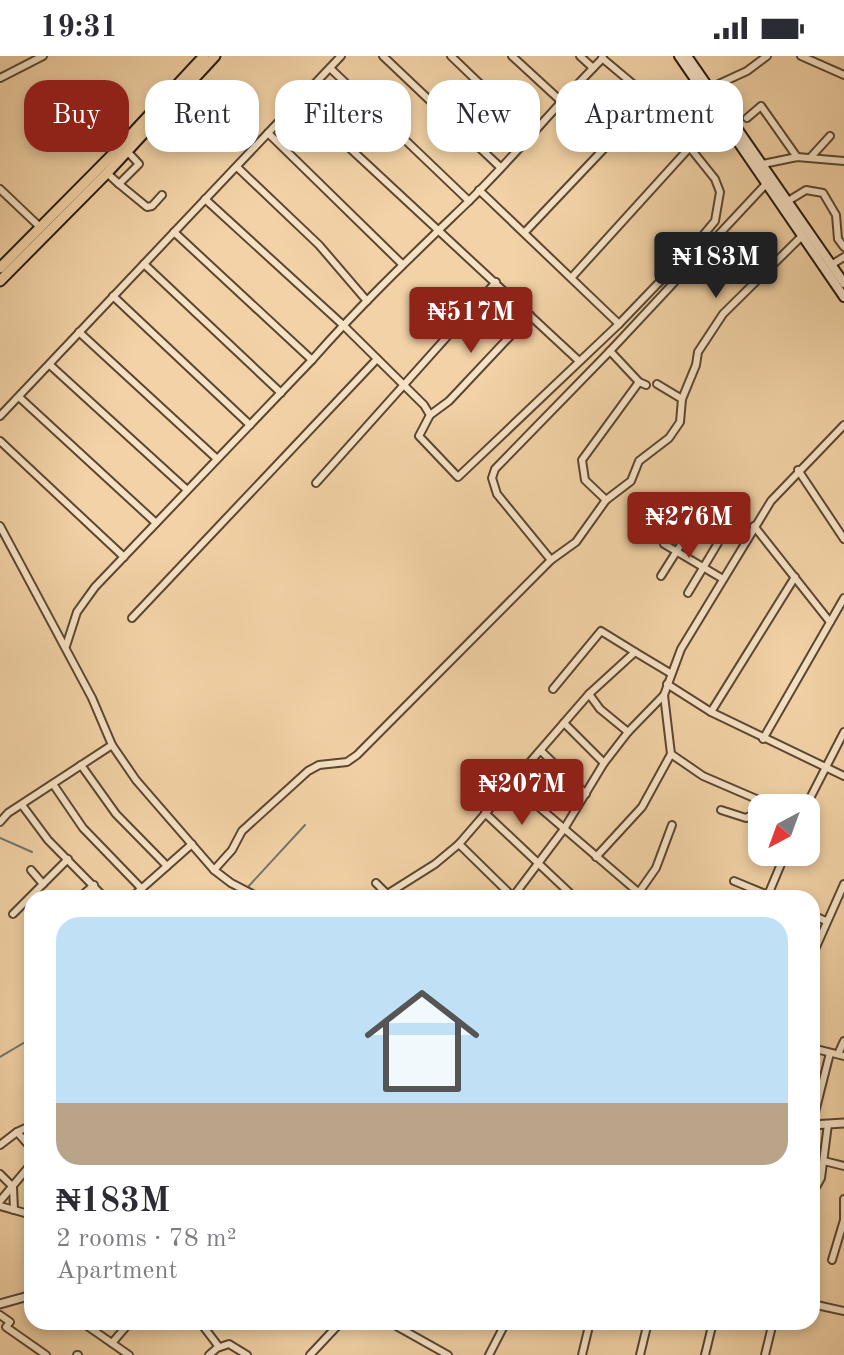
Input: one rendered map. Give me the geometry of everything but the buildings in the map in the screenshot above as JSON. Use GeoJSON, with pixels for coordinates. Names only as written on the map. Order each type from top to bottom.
{"type":"FeatureCollection","features":[{"type":"Feature","properties":{"kind":"main road"},"geometry":{"type":"LineString","coordinates":[[0,268],[204,56]]}},
{"type":"Feature","properties":{"kind":"main road"},"geometry":{"type":"LineString","coordinates":[[129,149],[215,56]]}},
{"type":"Feature","properties":{"kind":"main road"},"geometry":{"type":"LineString","coordinates":[[679,56],[844,297]]}},
{"type":"Feature","properties":{"kind":"main road"},"geometry":{"type":"LineString","coordinates":[[687,56],[704,80]]}},
{"type":"Feature","properties":{"kind":"main road"},"geometry":{"type":"LineString","coordinates":[[743,135],[844,283]]}},
{"type":"Feature","properties":{"kind":"main road"},"geometry":{"type":"LineString","coordinates":[[0,281],[126,152]]}},
{"type":"Feature","properties":{"kind":"street"},"geometry":{"type":"LineString","coordinates":[[0,78],[43,56]]}},
{"type":"Feature","properties":{"kind":"street"},"geometry":{"type":"LineString","coordinates":[[320,80],[341,56]]}},
{"type":"Feature","properties":{"kind":"street"},"geometry":{"type":"LineString","coordinates":[[383,56],[500,167]]}},
{"type":"Feature","properties":{"kind":"street"},"geometry":{"type":"LineString","coordinates":[[451,56],[476,80]]}},
{"type":"Feature","properties":{"kind":"street"},"geometry":{"type":"LineString","coordinates":[[512,56],[556,96]]}},
{"type":"Feature","properties":{"kind":"street"},"geometry":{"type":"LineString","coordinates":[[580,56],[593,68]]}},
{"type":"Feature","properties":{"kind":"street"},"geometry":{"type":"LineString","coordinates":[[727,80],[747,71],[767,56]]}},
{"type":"Feature","properties":{"kind":"street"},"geometry":{"type":"LineString","coordinates":[[801,56],[844,75]]}},
{"type":"Feature","properties":{"kind":"street"},"geometry":{"type":"LineString","coordinates":[[582,80],[603,57],[629,80]]}},
{"type":"Feature","properties":{"kind":"street"},"geometry":{"type":"LineString","coordinates":[[331,69],[469,201]]}},
{"type":"Feature","properties":{"kind":"street"},"geometry":{"type":"LineString","coordinates":[[747,118],[761,106],[797,157]]}},
{"type":"Feature","properties":{"kind":"street"},"geometry":{"type":"LineString","coordinates":[[540,125],[556,108]]}},
{"type":"Feature","properties":{"kind":"street"},"geometry":{"type":"LineString","coordinates":[[0,416],[275,126]]}},
{"type":"Feature","properties":{"kind":"street"},"geometry":{"type":"LineString","coordinates":[[268,133],[402,264]]}},
{"type":"Feature","properties":{"kind":"street"},"geometry":{"type":"LineString","coordinates":[[810,158],[830,136]]}},
{"type":"Feature","properties":{"kind":"street"},"geometry":{"type":"LineString","coordinates":[[119,184],[139,164],[128,152]]}},
{"type":"Feature","properties":{"kind":"street"},"geometry":{"type":"LineString","coordinates":[[353,152],[579,361]]}},
{"type":"Feature","properties":{"kind":"street"},"geometry":{"type":"LineString","coordinates":[[66,646],[77,612],[95,587],[343,325],[515,152]]}},
{"type":"Feature","properties":{"kind":"street"},"geometry":{"type":"LineString","coordinates":[[525,232],[601,152]]}},
{"type":"Feature","properties":{"kind":"street"},"geometry":{"type":"LineString","coordinates":[[572,277],[686,152]]}},
{"type":"Feature","properties":{"kind":"street"},"geometry":{"type":"LineString","coordinates":[[530,315],[449,401],[430,415],[419,436],[458,477],[619,324],[715,221],[720,192],[715,179],[695,152]]}},
{"type":"Feature","properties":{"kind":"street"},"geometry":{"type":"LineString","coordinates":[[763,164],[797,157],[844,161]]}},
{"type":"Feature","properties":{"kind":"street"},"geometry":{"type":"LineString","coordinates":[[237,167],[319,245],[367,301]]}},
{"type":"Feature","properties":{"kind":"street"},"geometry":{"type":"LineString","coordinates":[[107,173],[147,207],[162,195]]}},
{"type":"Feature","properties":{"kind":"street"},"geometry":{"type":"LineString","coordinates":[[551,560],[497,494],[492,478],[495,469],[767,183]]}},
{"type":"Feature","properties":{"kind":"street"},"geometry":{"type":"LineString","coordinates":[[0,189],[41,228]]}},
{"type":"Feature","properties":{"kind":"street"},"geometry":{"type":"LineString","coordinates":[[479,190],[619,324]]}},
{"type":"Feature","properties":{"kind":"street"},"geometry":{"type":"LineString","coordinates":[[788,201],[806,190],[823,193],[836,215],[838,239],[844,247]]}},
{"type":"Feature","properties":{"kind":"street"},"geometry":{"type":"LineString","coordinates":[[205,199],[343,325],[424,405],[430,415]]}},
{"type":"Feature","properties":{"kind":"street"},"geometry":{"type":"LineString","coordinates":[[174,232],[312,360]]}},
{"type":"Feature","properties":{"kind":"street"},"geometry":{"type":"LineString","coordinates":[[214,870],[232,850],[242,831],[308,771],[325,764],[347,762],[357,755],[551,560],[576,542],[606,500],[631,481],[639,461],[673,434],[680,422],[682,399],[698,352],[723,314],[802,236]]}},
{"type":"Feature","properties":{"kind":"street"},"geometry":{"type":"LineString","coordinates":[[831,265],[844,257]]}},
{"type":"Feature","properties":{"kind":"street"},"geometry":{"type":"LineString","coordinates":[[144,264],[281,393]]}},
{"type":"Feature","properties":{"kind":"street"},"geometry":{"type":"LineString","coordinates":[[316,483],[496,282]]}},
{"type":"Feature","properties":{"kind":"street"},"geometry":{"type":"LineString","coordinates":[[113,296],[250,425]]}},
{"type":"Feature","properties":{"kind":"street"},"geometry":{"type":"LineString","coordinates":[[79,332],[216,458]]}},
{"type":"Feature","properties":{"kind":"street"},"geometry":{"type":"LineString","coordinates":[[606,500],[585,480],[581,465],[595,440],[642,384],[610,351]]}},
{"type":"Feature","properties":{"kind":"street"},"geometry":{"type":"LineString","coordinates":[[132,618],[377,359]]}},
{"type":"Feature","properties":{"kind":"street"},"geometry":{"type":"LineString","coordinates":[[50,365],[186,489]]}},
{"type":"Feature","properties":{"kind":"street"},"geometry":{"type":"LineString","coordinates":[[657,384],[682,399]]}},
{"type":"Feature","properties":{"kind":"street"},"geometry":{"type":"LineString","coordinates":[[19,397],[156,523]]}},
{"type":"Feature","properties":{"kind":"street"},"geometry":{"type":"LineString","coordinates":[[596,857],[642,807],[671,754],[664,695],[681,649],[771,501],[844,425]]}},
{"type":"Feature","properties":{"kind":"street"},"geometry":{"type":"LineString","coordinates":[[837,432],[844,441]]}},
{"type":"Feature","properties":{"kind":"street"},"geometry":{"type":"LineString","coordinates":[[0,441],[124,557]]}},
{"type":"Feature","properties":{"kind":"street"},"geometry":{"type":"LineString","coordinates":[[798,470],[844,539]]}},
{"type":"Feature","properties":{"kind":"street"},"geometry":{"type":"LineString","coordinates":[[0,526],[66,646],[112,745],[160,810],[214,870],[245,890]]}},
{"type":"Feature","properties":{"kind":"street"},"geometry":{"type":"LineString","coordinates":[[754,526],[830,622]]}},
{"type":"Feature","properties":{"kind":"street"},"geometry":{"type":"LineString","coordinates":[[661,576],[692,527]]}},
{"type":"Feature","properties":{"kind":"street"},"geometry":{"type":"LineString","coordinates":[[688,593],[718,543]]}},
{"type":"Feature","properties":{"kind":"street"},"geometry":{"type":"LineString","coordinates":[[664,544],[723,579]]}},
{"type":"Feature","properties":{"kind":"street"},"geometry":{"type":"LineString","coordinates":[[711,712],[795,577]]}},
{"type":"Feature","properties":{"kind":"street"},"geometry":{"type":"LineString","coordinates":[[763,739],[844,598]]}},
{"type":"Feature","properties":{"kind":"street"},"geometry":{"type":"LineString","coordinates":[[553,689],[601,631],[670,673]]}},
{"type":"Feature","properties":{"kind":"street"},"geometry":{"type":"LineString","coordinates":[[394,890],[435,864],[459,844],[589,694],[635,652]]}},
{"type":"Feature","properties":{"kind":"street"},"geometry":{"type":"LineString","coordinates":[[667,684],[711,712],[844,776]]}},
{"type":"Feature","properties":{"kind":"street"},"geometry":{"type":"LineString","coordinates":[[589,694],[600,709],[628,732]]}},
{"type":"Feature","properties":{"kind":"street"},"geometry":{"type":"LineString","coordinates":[[517,890],[564,829],[604,763],[628,732],[664,695]]}},
{"type":"Feature","properties":{"kind":"street"},"geometry":{"type":"LineString","coordinates":[[564,723],[604,763]]}},
{"type":"Feature","properties":{"kind":"street"},"geometry":{"type":"LineString","coordinates":[[812,794],[844,732]]}},
{"type":"Feature","properties":{"kind":"street"},"geometry":{"type":"LineString","coordinates":[[0,822],[8,813],[112,745]]}},
{"type":"Feature","properties":{"kind":"street"},"geometry":{"type":"LineString","coordinates":[[541,751],[586,794]]}},
{"type":"Feature","properties":{"kind":"street"},"geometry":{"type":"LineString","coordinates":[[671,754],[703,776],[748,795]]}},
{"type":"Feature","properties":{"kind":"street"},"geometry":{"type":"LineString","coordinates":[[81,765],[116,814],[167,866]]}},
{"type":"Feature","properties":{"kind":"street"},"geometry":{"type":"LineString","coordinates":[[511,783],[632,890]]}},
{"type":"Feature","properties":{"kind":"street"},"geometry":{"type":"LineString","coordinates":[[53,784],[83,828],[141,888],[192,844]]}},
{"type":"Feature","properties":{"kind":"street"},"geometry":{"type":"LineString","coordinates":[[22,805],[48,840],[98,890]]}},
{"type":"Feature","properties":{"kind":"street"},"geometry":{"type":"LineString","coordinates":[[721,810],[748,817]]}},
{"type":"Feature","properties":{"kind":"street"},"geometry":{"type":"LineString","coordinates":[[485,813],[567,890]]}},
{"type":"Feature","properties":{"kind":"street"},"geometry":{"type":"LineString","coordinates":[[641,890],[656,868],[672,825]]}},
{"type":"Feature","properties":{"kind":"street"},"geometry":{"type":"LineString","coordinates":[[459,844],[505,890]]}},
{"type":"Feature","properties":{"kind":"street"},"geometry":{"type":"LineString","coordinates":[[37,890],[68,859]]}},
{"type":"Feature","properties":{"kind":"street"},"geometry":{"type":"LineString","coordinates":[[773,890],[781,866]]}},
{"type":"Feature","properties":{"kind":"street"},"geometry":{"type":"LineString","coordinates":[[31,870],[43,884]]}},
{"type":"Feature","properties":{"kind":"street"},"geometry":{"type":"LineString","coordinates":[[734,881],[756,890]]}},
{"type":"Feature","properties":{"kind":"street"},"geometry":{"type":"LineString","coordinates":[[376,883],[380,890]]}},
{"type":"Feature","properties":{"kind":"street"},"geometry":{"type":"LineString","coordinates":[[820,936],[844,884]]}},
{"type":"Feature","properties":{"kind":"street"},"geometry":{"type":"LineString","coordinates":[[88,890],[94,885]]}},
{"type":"Feature","properties":{"kind":"street"},"geometry":{"type":"LineString","coordinates":[[13,914],[24,903]]}},
{"type":"Feature","properties":{"kind":"street"},"geometry":{"type":"LineString","coordinates":[[820,918],[826,921]]}},
{"type":"Feature","properties":{"kind":"street"},"geometry":{"type":"LineString","coordinates":[[820,1102],[844,1041]]}},
{"type":"Feature","properties":{"kind":"street"},"geometry":{"type":"LineString","coordinates":[[820,1124],[844,1123]]}},
{"type":"Feature","properties":{"kind":"street"},"geometry":{"type":"LineString","coordinates":[[820,1180],[828,1124]]}},
{"type":"Feature","properties":{"kind":"street"},"geometry":{"type":"LineString","coordinates":[[0,1145],[24,1129]]}},
{"type":"Feature","properties":{"kind":"street"},"geometry":{"type":"LineString","coordinates":[[17,1132],[24,1140]]}},
{"type":"Feature","properties":{"kind":"street"},"geometry":{"type":"LineString","coordinates":[[824,1161],[844,1166]]}},
{"type":"Feature","properties":{"kind":"street"},"geometry":{"type":"LineString","coordinates":[[0,1174],[13,1187],[14,1210]]}},
{"type":"Feature","properties":{"kind":"street"},"geometry":{"type":"LineString","coordinates":[[24,1174],[0,1204],[24,1213]]}},
{"type":"Feature","properties":{"kind":"street"},"geometry":{"type":"LineString","coordinates":[[832,1260],[844,1220],[844,1199]]}},
{"type":"Feature","properties":{"kind":"street"},"geometry":{"type":"LineString","coordinates":[[0,1304],[24,1297]]}},
{"type":"Feature","properties":{"kind":"street"},"geometry":{"type":"LineString","coordinates":[[820,1306],[844,1311]]}},
{"type":"Feature","properties":{"kind":"street"},"geometry":{"type":"LineString","coordinates":[[0,1315],[10,1322],[6,1327],[46,1355]]}},
{"type":"Feature","properties":{"kind":"street"},"geometry":{"type":"LineString","coordinates":[[93,1330],[129,1355]]}},
{"type":"Feature","properties":{"kind":"street"},"geometry":{"type":"LineString","coordinates":[[112,1355],[125,1330]]}},
{"type":"Feature","properties":{"kind":"street"},"geometry":{"type":"LineString","coordinates":[[206,1330],[219,1347]]}},
{"type":"Feature","properties":{"kind":"street"},"geometry":{"type":"LineString","coordinates":[[311,1354],[334,1330]]}},
{"type":"Feature","properties":{"kind":"street"},"geometry":{"type":"LineString","coordinates":[[403,1330],[448,1355]]}},
{"type":"Feature","properties":{"kind":"street"},"geometry":{"type":"LineString","coordinates":[[489,1355],[502,1330]]}},
{"type":"Feature","properties":{"kind":"street"},"geometry":{"type":"LineString","coordinates":[[582,1355],[588,1330]]}},
{"type":"Feature","properties":{"kind":"street"},"geometry":{"type":"LineString","coordinates":[[640,1355],[646,1330]]}},
{"type":"Feature","properties":{"kind":"street"},"geometry":{"type":"LineString","coordinates":[[705,1355],[711,1330]]}},
{"type":"Feature","properties":{"kind":"street"},"geometry":{"type":"LineString","coordinates":[[766,1355],[771,1330]]}},
{"type":"Feature","properties":{"kind":"street"},"geometry":{"type":"LineString","coordinates":[[209,1355],[229,1344],[247,1355]]}},
{"type":"Feature","properties":{"kind":"waterway"},"geometry":{"type":"LineString","coordinates":[[247,888],[305,825]]}},
{"type":"Feature","properties":{"kind":"waterway"},"geometry":{"type":"LineString","coordinates":[[0,838],[32,852]]}},
{"type":"Feature","properties":{"kind":"waterway"},"geometry":{"type":"LineString","coordinates":[[0,1057],[24,1043]]}}]}
